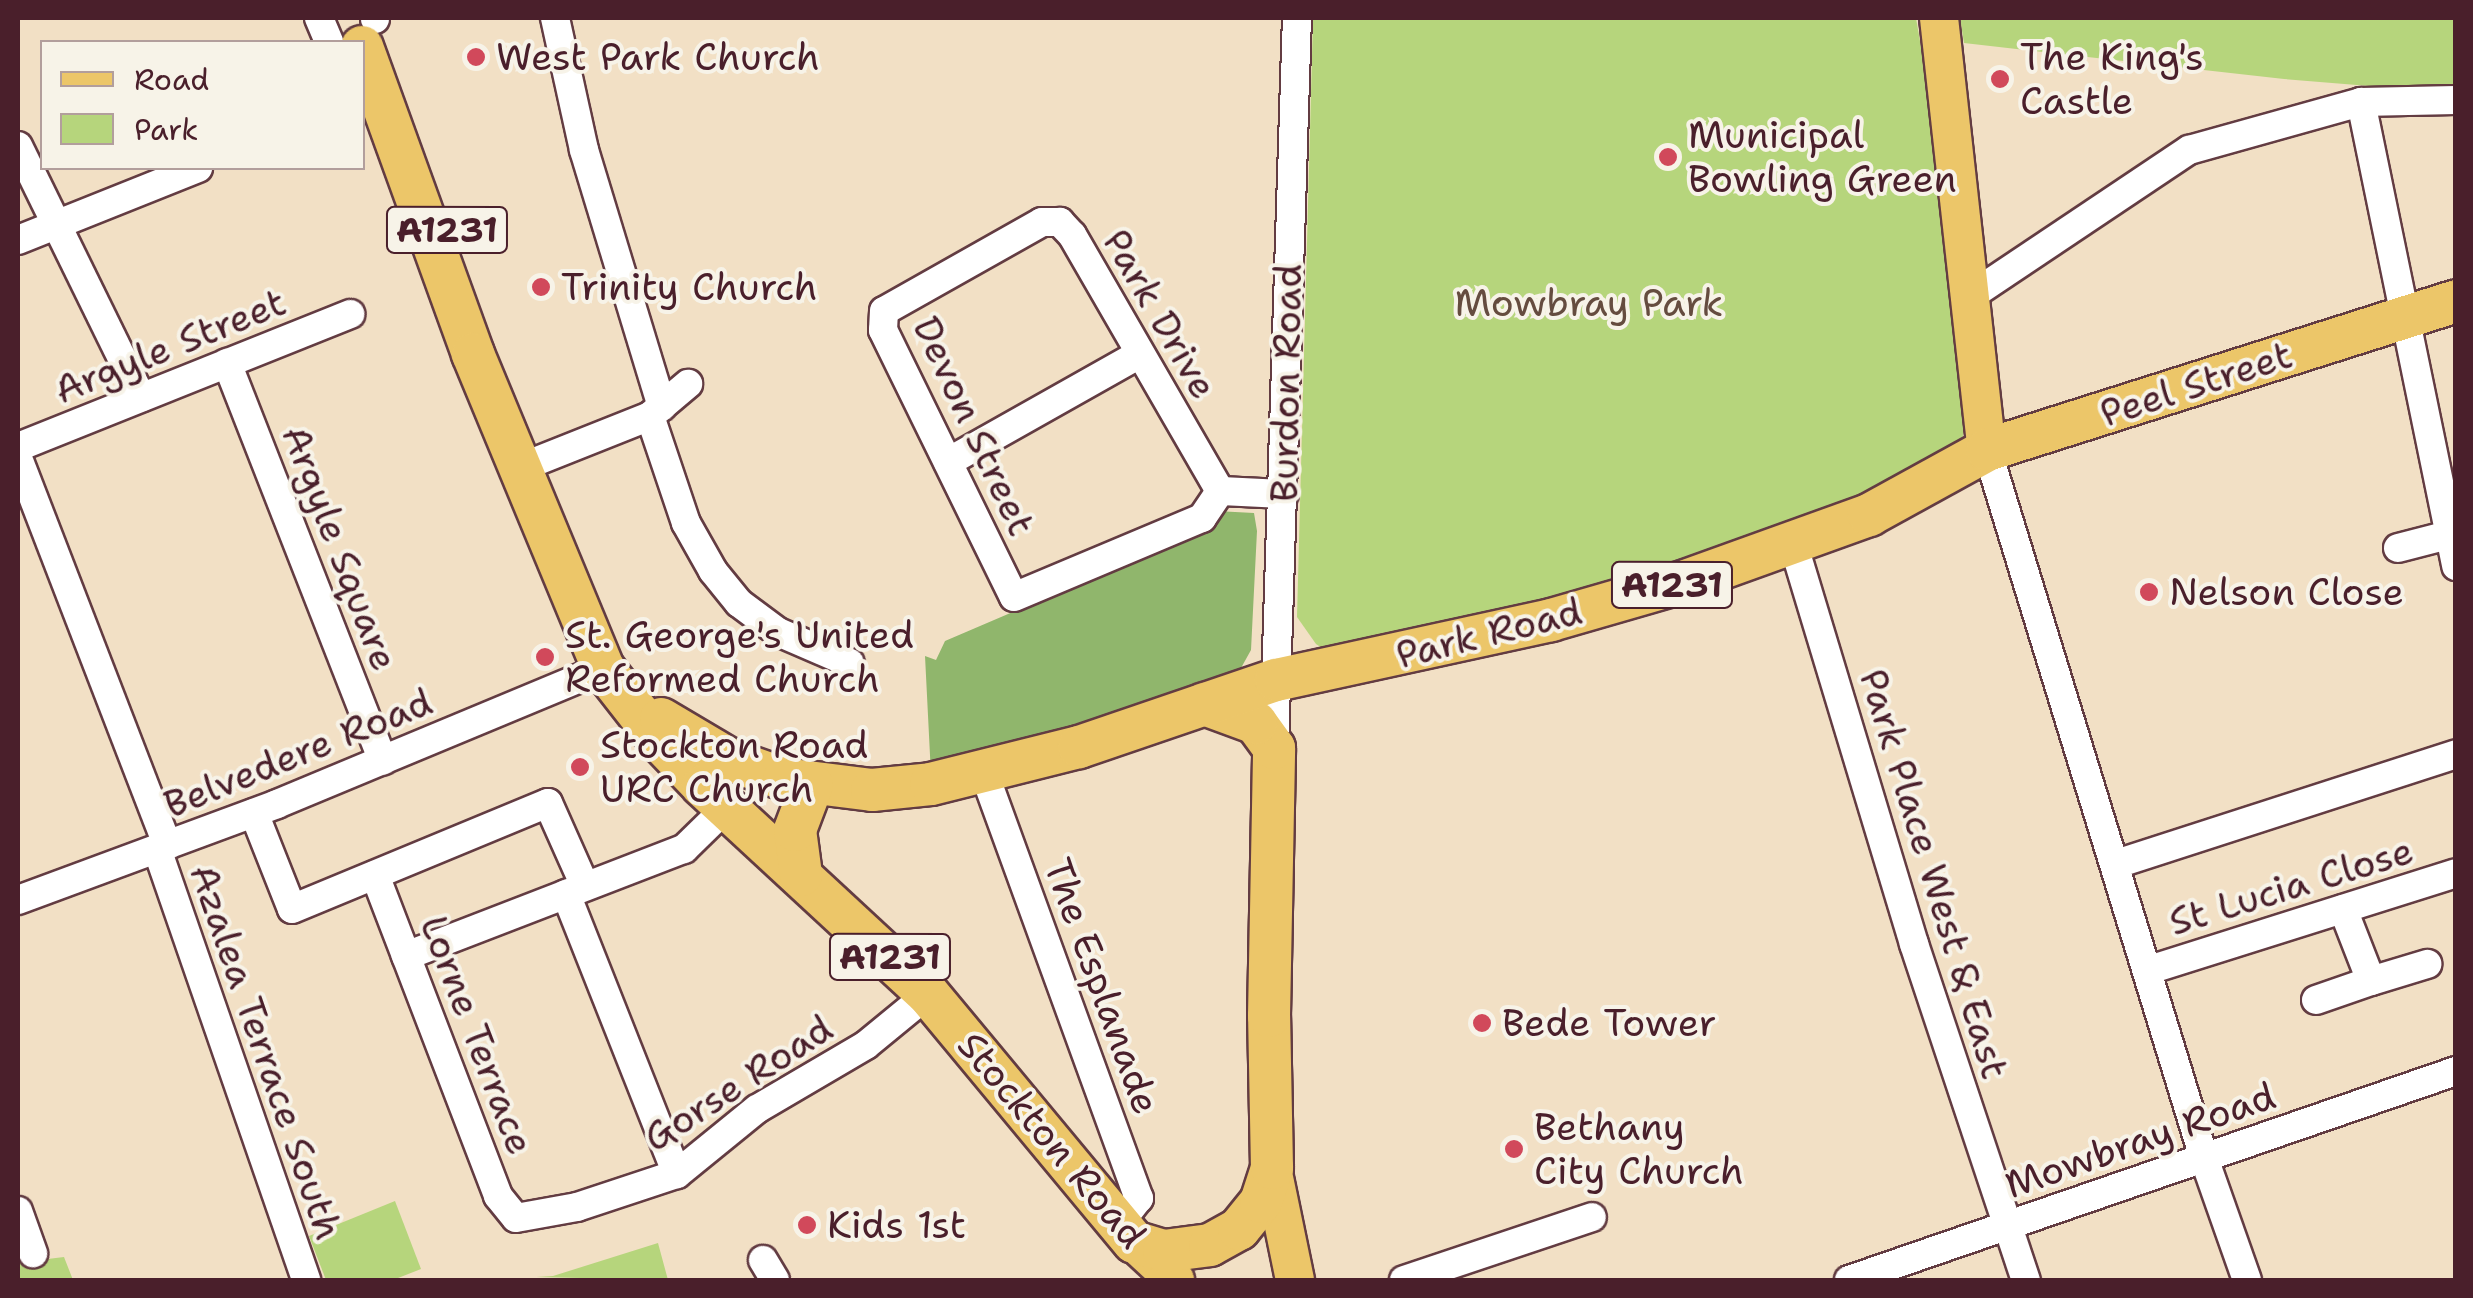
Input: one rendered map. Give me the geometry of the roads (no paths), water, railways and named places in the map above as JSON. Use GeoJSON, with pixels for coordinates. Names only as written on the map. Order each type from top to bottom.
{"type":"FeatureCollection","features":[{"type":"Feature","properties":{"kind":"highway","name":"Stockton Road"},"geometry":{"type":"LineString","coordinates":[[367,27],[473,354],[613,681],[660,741],[727,808],[928,994],[1127,1233]]}},
{"type":"Feature","properties":{"kind":"highway","name":"A1231"},"geometry":{"type":"LineString","coordinates":[[2406,317],[2456,301]]}},
{"type":"Feature","properties":{"kind":"highway","name":"Peel Street"},"geometry":{"type":"LineString","coordinates":[[1987,450],[2406,317]]}},
{"type":"Feature","properties":{"kind":"highway","name":"Park Road"},"geometry":{"type":"LineString","coordinates":[[613,681],[680,731],[757,771],[812,785],[902,788],[1079,747],[1276,680],[1606,605],[1896,504],[1987,450]]}},
{"type":"Feature","properties":{"kind":"highway","name":"A1231"},"geometry":{"type":"LineString","coordinates":[[1265,735],[1314,681],[1339,667]]}},
{"type":"Feature","properties":{"kind":"highway"},"geometry":{"type":"LineString","coordinates":[[1204,704],[1265,735]]}},
{"type":"Feature","properties":{"kind":"highway","name":"Burdon Road"},"geometry":{"type":"LineString","coordinates":[[1265,735],[1272,1168]]}},
{"type":"Feature","properties":{"kind":"highway"},"geometry":{"type":"LineString","coordinates":[[801,875],[795,830],[812,785]]}},
{"type":"Feature","properties":{"kind":"highway","name":"A1231"},"geometry":{"type":"LineString","coordinates":[[1127,1233],[1180,1251],[1224,1238],[1252,1216],[1272,1168]]}},
{"type":"Feature","properties":{"kind":"main road"},"geometry":{"type":"LineString","coordinates":[[1939,19],[1987,450]]}},
{"type":"Feature","properties":{"kind":"main road"},"geometry":{"type":"LineString","coordinates":[[1272,1168],[1295,1280]]}},
{"type":"Feature","properties":{"kind":"main road","name":"Stockton Road"},"geometry":{"type":"LineString","coordinates":[[1127,1233],[1175,1280]]}},
{"type":"Feature","properties":{"kind":"street"},"geometry":{"type":"LineString","coordinates":[[555,18],[584,150],[686,523],[713,572],[739,602],[778,632],[850,664]]}},
{"type":"Feature","properties":{"kind":"street","name":"Burdon Road"},"geometry":{"type":"LineString","coordinates":[[1265,735],[1276,680],[1280,624],[1297,18]]}},
{"type":"Feature","properties":{"kind":"street"},"geometry":{"type":"LineString","coordinates":[[1972,295],[2188,150],[2361,102],[2456,100]]}},
{"type":"Feature","properties":{"kind":"street"},"geometry":{"type":"LineString","coordinates":[[2361,102],[2453,534],[2456,566]]}},
{"type":"Feature","properties":{"kind":"street"},"geometry":{"type":"LineString","coordinates":[[18,146],[142,397]]}},
{"type":"Feature","properties":{"kind":"street"},"geometry":{"type":"LineString","coordinates":[[18,240],[193,170]]}},
{"type":"Feature","properties":{"kind":"street","name":"Park Drive"},"geometry":{"type":"LineString","coordinates":[[906,296],[1042,222],[1054,220],[1072,235],[1138,356],[1220,491]]}},
{"type":"Feature","properties":{"kind":"street","name":"Devon Street"},"geometry":{"type":"LineString","coordinates":[[906,296],[884,311],[883,330],[1014,597],[1202,518],[1220,491]]}},
{"type":"Feature","properties":{"kind":"street","name":"Argyle Street"},"geometry":{"type":"LineString","coordinates":[[18,447],[350,314]]}},
{"type":"Feature","properties":{"kind":"street"},"geometry":{"type":"LineString","coordinates":[[948,462],[1138,356]]}},
{"type":"Feature","properties":{"kind":"street","name":"Argyle Square"},"geometry":{"type":"LineString","coordinates":[[227,363],[382,761]]}},
{"type":"Feature","properties":{"kind":"street"},"geometry":{"type":"LineString","coordinates":[[517,455],[656,411],[688,384]]}},
{"type":"Feature","properties":{"kind":"street"},"geometry":{"type":"LineString","coordinates":[[1987,450],[2204,1158],[2247,1280]]}},
{"type":"Feature","properties":{"kind":"street","name":"Azalea Terrace South"},"geometry":{"type":"LineString","coordinates":[[18,458],[162,847],[306,1280]]}},
{"type":"Feature","properties":{"kind":"street"},"geometry":{"type":"LineString","coordinates":[[1220,491],[1284,494]]}},
{"type":"Feature","properties":{"kind":"street"},"geometry":{"type":"LineString","coordinates":[[2398,548],[2453,534]]}},
{"type":"Feature","properties":{"kind":"street","name":"Park Place West & East"},"geometry":{"type":"LineString","coordinates":[[1793,543],[1914,944],[2026,1280]]}},
{"type":"Feature","properties":{"kind":"street","name":"Park Road"},"geometry":{"type":"LineString","coordinates":[[1204,704],[1231,691],[1253,672],[1280,624]]}},
{"type":"Feature","properties":{"kind":"street","name":"Belvedere Road"},"geometry":{"type":"LineString","coordinates":[[18,900],[382,761],[613,681]]}},
{"type":"Feature","properties":{"kind":"street"},"geometry":{"type":"LineString","coordinates":[[2116,864],[2456,754]]}},
{"type":"Feature","properties":{"kind":"street","name":"The Esplanade"},"geometry":{"type":"LineString","coordinates":[[982,770],[1139,1198],[1127,1233]]}},
{"type":"Feature","properties":{"kind":"street"},"geometry":{"type":"LineString","coordinates":[[254,813],[292,909],[548,803],[677,1174]]}},
{"type":"Feature","properties":{"kind":"street"},"geometry":{"type":"LineString","coordinates":[[406,956],[684,849],[727,808]]}},
{"type":"Feature","properties":{"kind":"street","name":"St Lucia Close"},"geometry":{"type":"LineString","coordinates":[[2149,970],[2456,873]]}},
{"type":"Feature","properties":{"kind":"street","name":"Lorne Terrace"},"geometry":{"type":"LineString","coordinates":[[375,875],[498,1196],[516,1218]]}},
{"type":"Feature","properties":{"kind":"street"},"geometry":{"type":"LineString","coordinates":[[2343,909],[2371,981]]}},
{"type":"Feature","properties":{"kind":"street"},"geometry":{"type":"LineString","coordinates":[[2316,1000],[2426,964]]}},
{"type":"Feature","properties":{"kind":"street","name":"Gorse Road"},"geometry":{"type":"LineString","coordinates":[[516,1218],[577,1208],[677,1174],[757,1109],[866,1045],[928,994]]}},
{"type":"Feature","properties":{"kind":"street","name":"Mowbray Road"},"geometry":{"type":"LineString","coordinates":[[1849,1280],[2456,1071]]}},
{"type":"Feature","properties":{"kind":"street"},"geometry":{"type":"LineString","coordinates":[[18,1211],[32,1254]]}},
{"type":"Feature","properties":{"kind":"street"},"geometry":{"type":"LineString","coordinates":[[1404,1280],[1592,1217]]}},
{"type":"Feature","properties":{"kind":"place","name":"West Park Church"},"geometry":{"type":"Point","coordinates":[476,57]}},
{"type":"Feature","properties":{"kind":"place","name":"The King's Castle"},"geometry":{"type":"Point","coordinates":[2000,79]}},
{"type":"Feature","properties":{"kind":"place","name":"Municipal Bowling Green"},"geometry":{"type":"Point","coordinates":[1668,157]}},
{"type":"Feature","properties":{"kind":"place","name":"Trinity Church"},"geometry":{"type":"Point","coordinates":[541,287]}},
{"type":"Feature","properties":{"kind":"place","name":"Nelson Close"},"geometry":{"type":"Point","coordinates":[2149,592]}},
{"type":"Feature","properties":{"kind":"place","name":"St. George's United Reformed Church"},"geometry":{"type":"Point","coordinates":[545,657]}},
{"type":"Feature","properties":{"kind":"place","name":"Stockton Road URC Church"},"geometry":{"type":"Point","coordinates":[580,767]}},
{"type":"Feature","properties":{"kind":"place","name":"Bede Tower"},"geometry":{"type":"Point","coordinates":[1482,1023]}},
{"type":"Feature","properties":{"kind":"place","name":"Bethany City Church"},"geometry":{"type":"Point","coordinates":[1514,1149]}},
{"type":"Feature","properties":{"kind":"place","name":"Kids 1st"},"geometry":{"type":"Point","coordinates":[807,1225]}},
{"type":"Feature","properties":{"kind":"park label","name":"Mowbray Park"},"geometry":{"type":"Point","coordinates":[1589,303]}}]}
